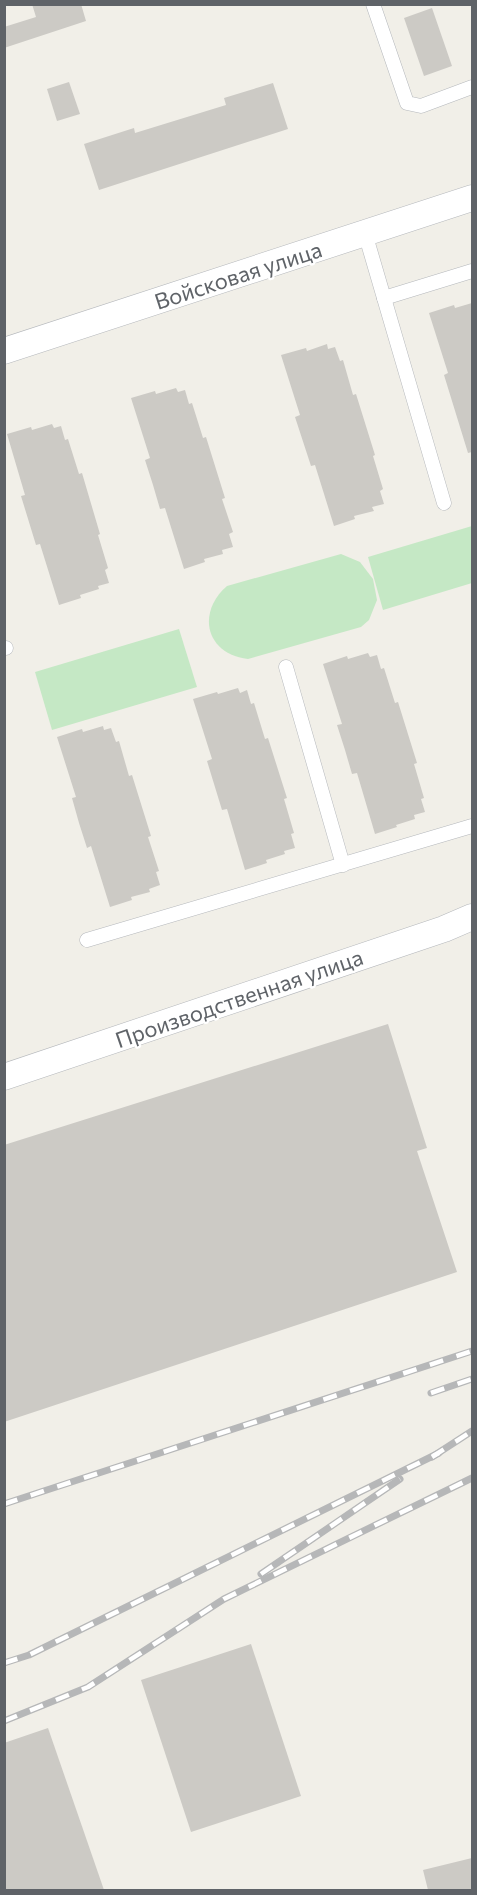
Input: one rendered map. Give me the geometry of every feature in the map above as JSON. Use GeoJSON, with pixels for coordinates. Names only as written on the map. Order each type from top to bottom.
{"type":"FeatureCollection","features":[{"type":"Feature","properties":{"kind":"street","name":"Войсковая улица"},"geometry":{"type":"LineString","coordinates":[[4,351],[472,198]]}},
{"type":"Feature","properties":{"kind":"street","name":"Производственная улица"},"geometry":{"type":"LineString","coordinates":[[4,1077],[444,929],[472,917]]}},
{"type":"Feature","properties":{"kind":"lane"},"geometry":{"type":"LineString","coordinates":[[373,4],[407,103],[421,106],[472,87]]}},
{"type":"Feature","properties":{"kind":"lane"},"geometry":{"type":"LineString","coordinates":[[364,233],[444,503]]}},
{"type":"Feature","properties":{"kind":"lane"},"geometry":{"type":"LineString","coordinates":[[384,298],[472,271]]}},
{"type":"Feature","properties":{"kind":"lane"},"geometry":{"type":"LineString","coordinates":[[286,667],[343,865]]}},
{"type":"Feature","properties":{"kind":"lane"},"geometry":{"type":"LineString","coordinates":[[87,940],[472,826]]}},
{"type":"Feature","properties":{"kind":"green space"},"geometry":{"type":"Polygon","coordinates":[[[472,526],[472,583],[383,610],[368,557],[472,526]]]}},
{"type":"Feature","properties":{"kind":"green space"},"geometry":{"type":"Polygon","coordinates":[[[341,554],[360,562],[373,579],[377,600],[369,620],[361,627],[248,659],[234,656],[215,641],[210,631],[211,608],[227,586],[341,554]]]}},
{"type":"Feature","properties":{"kind":"green space"},"geometry":{"type":"Polygon","coordinates":[[[179,629],[197,687],[52,730],[35,672],[179,629]]]}},
{"type":"Feature","properties":{"kind":"building"},"geometry":{"type":"Polygon","coordinates":[[[32,4],[81,4],[86,21],[4,48],[4,27],[36,17],[32,4]]]}},
{"type":"Feature","properties":{"kind":"building"},"geometry":{"type":"Polygon","coordinates":[[[432,8],[452,66],[424,76],[404,18],[432,8]]]}},
{"type":"Feature","properties":{"kind":"building"},"geometry":{"type":"Polygon","coordinates":[[[69,82],[80,114],[57,121],[47,89],[69,82]]]}},
{"type":"Feature","properties":{"kind":"building"},"geometry":{"type":"Polygon","coordinates":[[[273,83],[288,129],[99,190],[84,144],[134,128],[135,133],[226,105],[224,98],[273,83]]]}},
{"type":"Feature","properties":{"kind":"building"},"geometry":{"type":"Polygon","coordinates":[[[472,303],[472,452],[468,453],[444,375],[448,373],[429,313],[454,305],[455,308],[472,303]]]}},
{"type":"Feature","properties":{"kind":"building"},"geometry":{"type":"Polygon","coordinates":[[[327,344],[328,349],[335,347],[340,361],[343,360],[353,395],[356,394],[375,455],[373,456],[383,489],[380,491],[384,504],[372,507],[374,511],[354,516],[355,519],[334,526],[315,465],[311,466],[295,417],[300,415],[281,355],[306,348],[307,351],[327,344]]]}},
{"type":"Feature","properties":{"kind":"building"},"geometry":{"type":"Polygon","coordinates":[[[176,388],[178,392],[185,390],[189,404],[192,403],[203,438],[206,437],[233,532],[229,534],[233,547],[222,550],[223,554],[204,559],[205,562],[184,569],[165,508],[160,509],[145,460],[150,458],[131,398],[176,388]]]}},
{"type":"Feature","properties":{"kind":"building"},"geometry":{"type":"Polygon","coordinates":[[[52,424],[54,428],[61,426],[65,440],[68,439],[79,474],[82,473],[100,534],[98,535],[108,568],[105,570],[109,583],[80,595],[81,598],[59,605],[40,544],[36,545],[21,496],[25,495],[7,434],[52,424]]]}},
{"type":"Feature","properties":{"kind":"building"},"geometry":{"type":"Polygon","coordinates":[[[368,653],[370,657],[377,655],[381,669],[384,668],[395,703],[398,702],[417,763],[414,764],[424,798],[421,799],[425,812],[414,815],[415,819],[396,825],[397,827],[375,834],[357,773],[352,774],[337,725],[342,724],[323,664],[347,656],[348,659],[368,653]]]}},
{"type":"Feature","properties":{"kind":"building"},"geometry":{"type":"Polygon","coordinates":[[[238,688],[240,693],[247,690],[251,704],[254,703],[265,739],[268,738],[287,798],[284,799],[294,833],[291,834],[295,848],[266,860],[267,863],[245,870],[227,809],[222,810],[207,761],[212,759],[193,699],[238,688]]]}},
{"type":"Feature","properties":{"kind":"building"},"geometry":{"type":"Polygon","coordinates":[[[103,726],[104,730],[111,728],[116,742],[119,741],[129,776],[132,775],[151,836],[148,837],[159,871],[156,872],[160,885],[149,889],[150,892],[131,897],[132,900],[110,907],[91,846],[87,848],[79,823],[72,798],[76,797],[57,737],[82,729],[83,732],[103,726]]]}},
{"type":"Feature","properties":{"kind":"building"},"geometry":{"type":"Polygon","coordinates":[[[388,1024],[427,1148],[417,1151],[457,1272],[4,1422],[4,1145],[388,1024]]]}},
{"type":"Feature","properties":{"kind":"building"},"geometry":{"type":"Polygon","coordinates":[[[251,1644],[301,1796],[191,1832],[141,1680],[251,1644]]]}},
{"type":"Feature","properties":{"kind":"building"},"geometry":{"type":"Polygon","coordinates":[[[48,1728],[104,1890],[4,1890],[4,1743],[48,1728]]]}},
{"type":"Feature","properties":{"kind":"building"},"geometry":{"type":"Polygon","coordinates":[[[472,1858],[472,1890],[428,1890],[423,1870],[472,1858]]]}},
{"type":"Feature","properties":{"kind":"railway"},"geometry":{"type":"LineString","coordinates":[[4,1504],[472,1351]]}},
{"type":"Feature","properties":{"kind":"railway"},"geometry":{"type":"LineString","coordinates":[[431,1393],[472,1379]]}},
{"type":"Feature","properties":{"kind":"railway"},"geometry":{"type":"LineString","coordinates":[[432,1457],[472,1431]]}},
{"type":"Feature","properties":{"kind":"railway"},"geometry":{"type":"LineString","coordinates":[[4,1663],[29,1655],[439,1453]]}},
{"type":"Feature","properties":{"kind":"railway"},"geometry":{"type":"LineString","coordinates":[[4,1721],[88,1687],[224,1599],[472,1478]]}},
{"type":"Feature","properties":{"kind":"railway"},"geometry":{"type":"LineString","coordinates":[[261,1574],[400,1479]]}}]}
